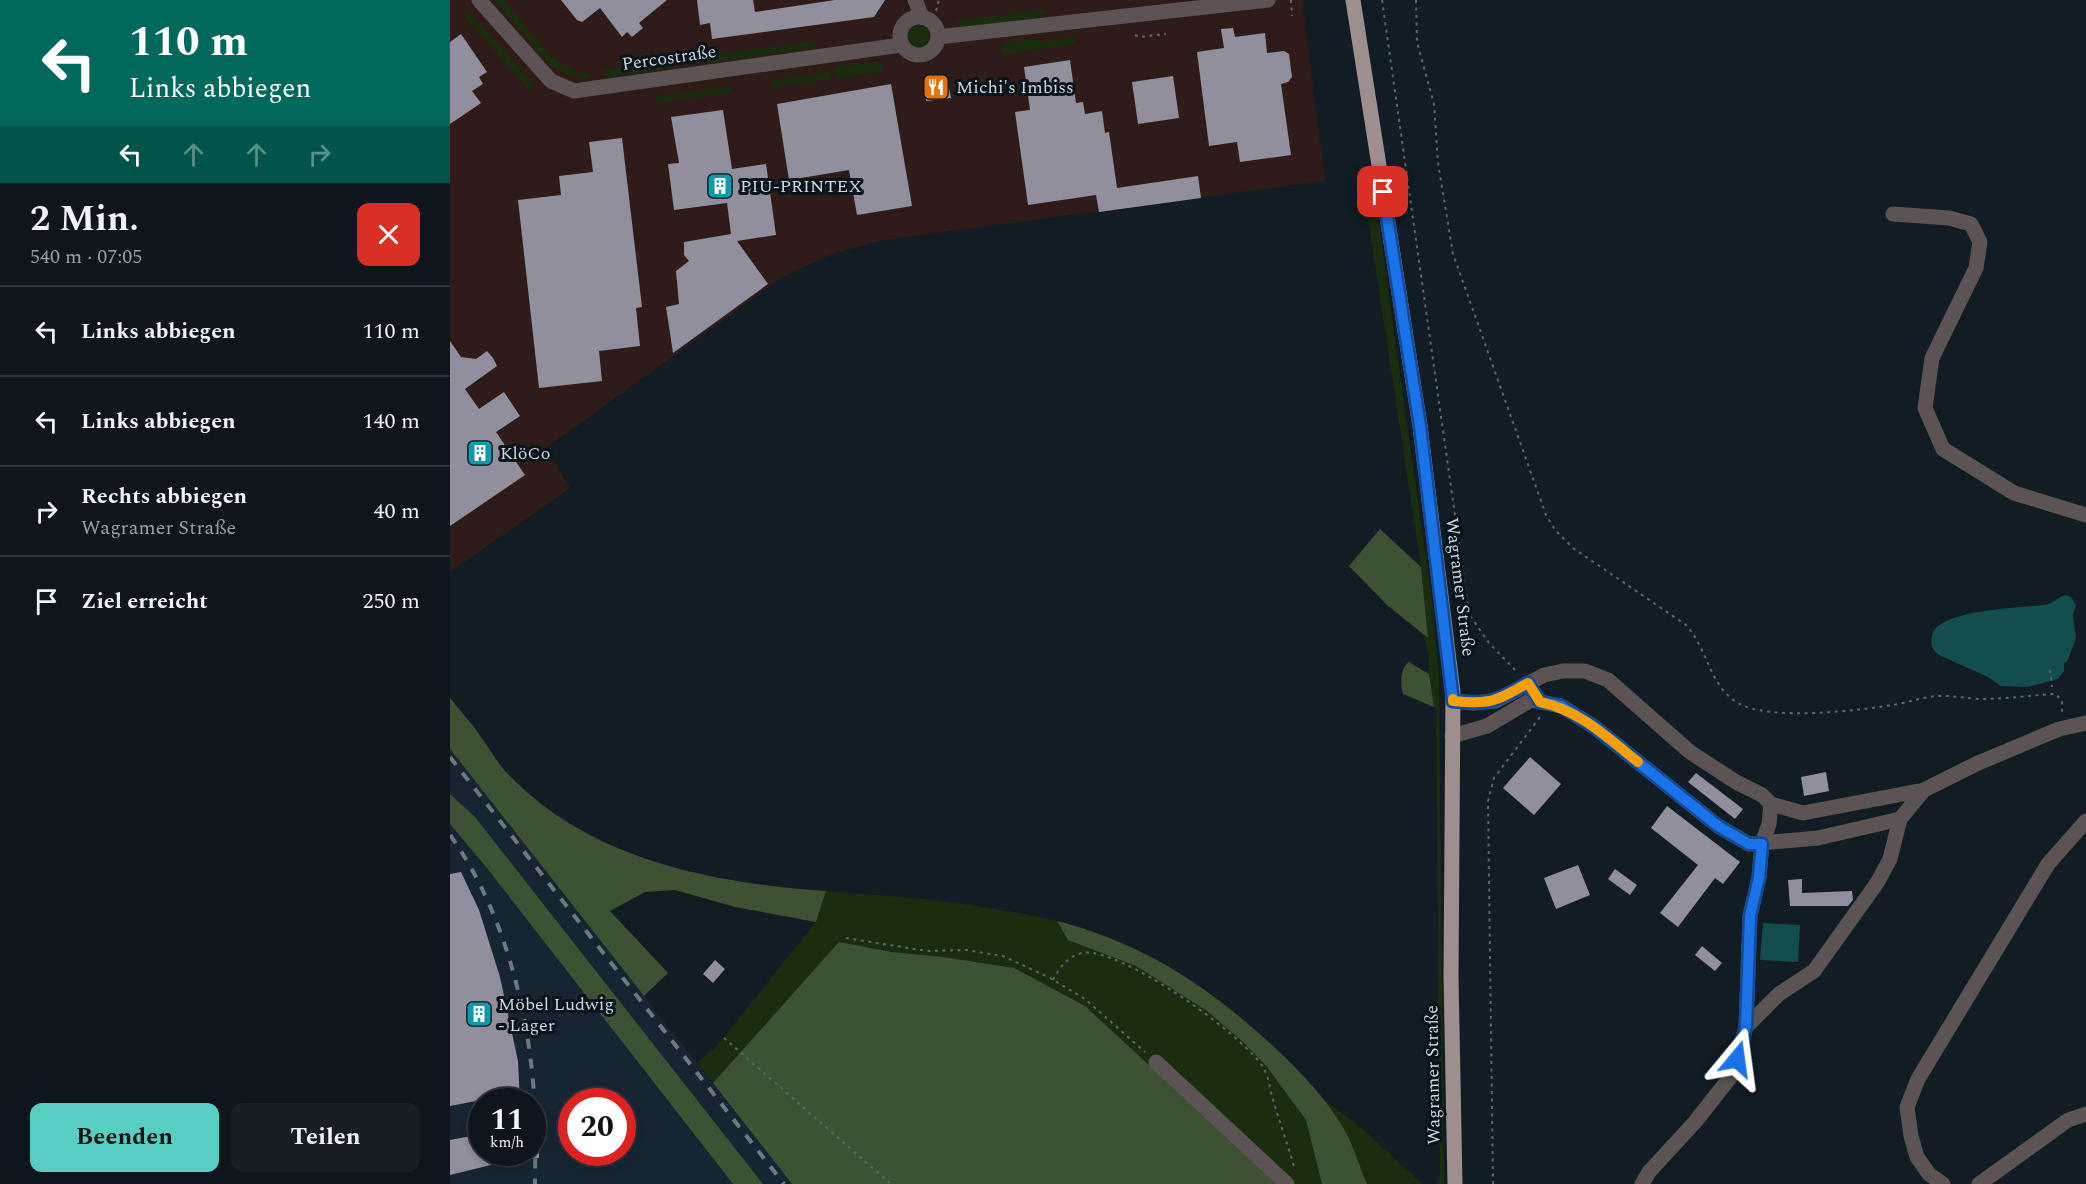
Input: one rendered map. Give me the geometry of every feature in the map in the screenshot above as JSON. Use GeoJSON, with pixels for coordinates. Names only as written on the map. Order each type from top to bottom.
{"type":"FeatureCollection","features":[{"type":"Feature","properties":{"kind":"main road","name":"Wagramer Straße"},"geometry":{"type":"LineString","coordinates":[[1353,0],[1420,426],[1453,701],[1451,977],[1455,1184]]}},
{"type":"Feature","properties":{"kind":"street","name":"Percostraße"},"geometry":{"type":"LineString","coordinates":[[478,0],[551,81],[574,91],[902,45]]}},
{"type":"Feature","properties":{"kind":"street"},"geometry":{"type":"LineString","coordinates":[[915,0],[922,17]]}},
{"type":"Feature","properties":{"kind":"street"},"geometry":{"type":"LineString","coordinates":[[939,37],[1268,0]]}},
{"type":"Feature","properties":{"kind":"street"},"geometry":{"type":"LineString","coordinates":[[914,17],[922,17],[933,22],[939,37],[935,47],[923,55],[912,55],[902,45],[900,30],[904,23],[914,17]]}},
{"type":"Feature","properties":{"kind":"street"},"geometry":{"type":"LineString","coordinates":[[1893,214],[1949,218],[1971,225],[1980,242],[1976,268],[1932,358],[1925,408],[1943,449],[2014,493],[2086,515]]}},
{"type":"Feature","properties":{"kind":"street"},"geometry":{"type":"LineString","coordinates":[[1453,701],[1473,703],[1496,701],[1544,675],[1563,671],[1585,671],[1608,680],[1690,752],[1736,782],[1762,795],[1771,804],[1803,813],[1924,790],[1976,764],[2059,729],[2086,723]]}},
{"type":"Feature","properties":{"kind":"street"},"geometry":{"type":"LineString","coordinates":[[1528,683],[1540,702]]}},
{"type":"Feature","properties":{"kind":"street"},"geometry":{"type":"LineString","coordinates":[[1452,736],[1487,726],[1530,700],[1561,706],[1593,726],[1718,826],[1749,844],[1818,838],[1900,819]]}},
{"type":"Feature","properties":{"kind":"street"},"geometry":{"type":"LineString","coordinates":[[1746,1027],[1779,994],[1814,971],[1877,883],[1890,859],[1900,819],[1924,790]]}},
{"type":"Feature","properties":{"kind":"street"},"geometry":{"type":"LineString","coordinates":[[1642,1184],[1649,1172],[1695,1122],[1732,1075],[1746,1027],[1750,916],[1771,804]]}},
{"type":"Feature","properties":{"kind":"street"},"geometry":{"type":"LineString","coordinates":[[1943,1184],[1929,1174],[1917,1157],[1911,1136],[1907,1107],[1918,1079],[2048,864],[2086,820]]}},
{"type":"Feature","properties":{"kind":"street"},"geometry":{"type":"LineString","coordinates":[[1156,1062],[1292,1179]]}},
{"type":"Feature","properties":{"kind":"street"},"geometry":{"type":"LineString","coordinates":[[1979,1184],[2068,1120],[2086,1114]]}},
{"type":"Feature","properties":{"kind":"path"},"geometry":{"type":"LineString","coordinates":[[1291,0],[1292,16]]}},
{"type":"Feature","properties":{"kind":"path"},"geometry":{"type":"LineString","coordinates":[[1382,0],[1469,614],[1489,644],[1528,683]]}},
{"type":"Feature","properties":{"kind":"path"},"geometry":{"type":"LineString","coordinates":[[1416,0],[1418,42],[1434,105],[1438,163],[1453,254],[1546,515],[1564,540],[1686,625],[1696,636],[1705,653],[1714,679],[1727,695],[1739,704],[1757,710],[1791,713],[1892,706],[1937,696],[1981,699],[2056,694],[2064,710],[2059,729]]}},
{"type":"Feature","properties":{"kind":"path"},"geometry":{"type":"LineString","coordinates":[[1135,35],[1138,37],[1166,34]]}},
{"type":"Feature","properties":{"kind":"path"},"geometry":{"type":"LineString","coordinates":[[2050,670],[2052,687]]}},
{"type":"Feature","properties":{"kind":"path"},"geometry":{"type":"LineString","coordinates":[[1493,1184],[1488,801],[1494,778],[1540,719],[1540,702]]}},
{"type":"Feature","properties":{"kind":"path"},"geometry":{"type":"LineString","coordinates":[[846,938],[927,951],[966,950],[1003,956],[1053,980],[1085,999],[1156,1062]]}},
{"type":"Feature","properties":{"kind":"path"},"geometry":{"type":"LineString","coordinates":[[1053,980],[1060,967],[1072,956],[1085,952],[1105,956],[1130,965],[1213,1019],[1246,1048],[1264,1068],[1292,1179]]}},
{"type":"Feature","properties":{"kind":"path"},"geometry":{"type":"LineString","coordinates":[[724,1038],[891,1184]]}},
{"type":"Feature","properties":{"kind":"shaded area"},"geometry":{"type":"Polygon","coordinates":[[[450,0],[1305,0],[1303,8],[1325,181],[883,240],[835,253],[784,276],[546,448],[570,488],[450,572],[450,0]]]}},
{"type":"Feature","properties":{"kind":"shaded area"},"geometry":{"type":"Polygon","coordinates":[[[494,0],[503,0],[552,57],[576,71],[576,74],[589,72],[588,79],[566,75],[548,63],[494,0]]]}},
{"type":"Feature","properties":{"kind":"shaded area"},"geometry":{"type":"Polygon","coordinates":[[[1045,9],[1044,15],[1036,17],[1037,20],[957,25],[957,21],[1045,9]]]}},
{"type":"Feature","properties":{"kind":"shaded area"},"geometry":{"type":"Polygon","coordinates":[[[470,12],[535,85],[530,91],[464,16],[470,12]]]}},
{"type":"Feature","properties":{"kind":"shaded area"},"geometry":{"type":"Polygon","coordinates":[[[919,25],[928,28],[931,37],[928,46],[919,49],[910,46],[907,37],[910,28],[919,25]]]}},
{"type":"Feature","properties":{"kind":"shaded area"},"geometry":{"type":"Polygon","coordinates":[[[1074,37],[1075,44],[1002,55],[1001,44],[1038,38],[1040,42],[1074,37]]]}},
{"type":"Feature","properties":{"kind":"shaded area"},"geometry":{"type":"Polygon","coordinates":[[[815,41],[816,48],[706,63],[705,56],[815,41]]]}},
{"type":"Feature","properties":{"kind":"shaded area"},"geometry":{"type":"Polygon","coordinates":[[[670,60],[671,68],[605,78],[604,70],[670,60]]]}},
{"type":"Feature","properties":{"kind":"shaded area"},"geometry":{"type":"Polygon","coordinates":[[[882,61],[882,72],[835,78],[834,71],[838,66],[882,61]]]}},
{"type":"Feature","properties":{"kind":"shaded area"},"geometry":{"type":"Polygon","coordinates":[[[830,71],[831,79],[773,87],[772,80],[830,71]]]}},
{"type":"Feature","properties":{"kind":"shaded area"},"geometry":{"type":"Polygon","coordinates":[[[730,86],[730,93],[657,103],[656,96],[730,86]]]}},
{"type":"Feature","properties":{"kind":"shaded area"},"geometry":{"type":"Polygon","coordinates":[[[1360,166],[1371,167],[1432,600],[1439,680],[1444,1184],[1436,1184],[1439,1181],[1440,1171],[1436,710],[1431,692],[1427,646],[1424,637],[1428,638],[1421,567],[1360,166]]]}},
{"type":"Feature","properties":{"kind":"shaded area"},"geometry":{"type":"Polygon","coordinates":[[[1380,529],[1421,567],[1428,638],[1387,605],[1349,566],[1380,529]]]}},
{"type":"Feature","properties":{"kind":"shaded area"},"geometry":{"type":"Polygon","coordinates":[[[2065,595],[2071,597],[2076,605],[2073,615],[2076,638],[2067,662],[2064,663],[2064,671],[2058,679],[2027,687],[2001,686],[1988,677],[1941,656],[1931,643],[1937,627],[1948,620],[1999,609],[2047,604],[2065,595]]]}},
{"type":"Feature","properties":{"kind":"shaded area"},"geometry":{"type":"Polygon","coordinates":[[[1409,662],[1429,674],[1434,707],[1403,694],[1402,677],[1404,668],[1409,662]]]}},
{"type":"Feature","properties":{"kind":"shaded area"},"geometry":{"type":"Polygon","coordinates":[[[450,698],[508,774],[541,803],[576,827],[615,847],[655,862],[697,873],[783,887],[826,891],[816,922],[735,907],[675,890],[645,892],[610,911],[668,973],[644,996],[450,749],[450,698]]]}},
{"type":"Feature","properties":{"kind":"shaded area"},"geometry":{"type":"Polygon","coordinates":[[[450,749],[792,1184],[763,1184],[475,817],[450,794],[450,749]]]}},
{"type":"Feature","properties":{"kind":"shaded area"},"geometry":{"type":"Polygon","coordinates":[[[450,794],[475,817],[763,1184],[733,1184],[450,824],[450,794]]]}},
{"type":"Feature","properties":{"kind":"shaded area"},"geometry":{"type":"Polygon","coordinates":[[[450,824],[486,867],[733,1184],[450,1184],[450,824]]]}},
{"type":"Feature","properties":{"kind":"shaded area"},"geometry":{"type":"Polygon","coordinates":[[[826,891],[971,905],[1057,921],[1068,940],[1136,966],[1207,1011],[1243,1042],[1267,1067],[1306,1120],[1322,1184],[1292,1184],[1154,1057],[1148,1064],[1085,1006],[1014,968],[945,957],[892,952],[839,942],[713,1083],[697,1063],[715,1048],[816,922],[826,891]]]}},
{"type":"Feature","properties":{"kind":"shaded area"},"geometry":{"type":"Polygon","coordinates":[[[1057,921],[1118,941],[1146,954],[1199,986],[1249,1024],[1293,1065],[1329,1106],[1348,1136],[1367,1184],[1322,1184],[1306,1120],[1267,1067],[1243,1042],[1207,1011],[1136,966],[1068,940],[1057,921]]]}},
{"type":"Feature","properties":{"kind":"shaded area"},"geometry":{"type":"Polygon","coordinates":[[[1763,923],[1800,925],[1798,962],[1760,960],[1763,923]]]}},
{"type":"Feature","properties":{"kind":"shaded area"},"geometry":{"type":"Polygon","coordinates":[[[839,942],[892,952],[944,957],[1014,968],[1085,1006],[1278,1184],[792,1184],[713,1083],[839,942]]]}},
{"type":"Feature","properties":{"kind":"shaded area"},"geometry":{"type":"Polygon","coordinates":[[[1322,1098],[1364,1130],[1422,1184],[1367,1184],[1322,1098]]]}},
{"type":"Feature","properties":{"kind":"building"},"geometry":{"type":"Polygon","coordinates":[[[561,0],[667,0],[639,23],[643,28],[632,37],[627,32],[622,37],[600,8],[582,22],[577,20],[561,0]]]}},
{"type":"Feature","properties":{"kind":"building"},"geometry":{"type":"Polygon","coordinates":[[[697,0],[753,0],[755,12],[835,0],[885,0],[874,17],[712,39],[710,23],[700,25],[697,0]]]}},
{"type":"Feature","properties":{"kind":"building"},"geometry":{"type":"Polygon","coordinates":[[[1233,28],[1235,37],[1265,33],[1267,53],[1284,51],[1289,54],[1292,77],[1288,82],[1281,84],[1291,155],[1240,162],[1237,142],[1209,146],[1197,52],[1224,48],[1221,29],[1233,28]]]}},
{"type":"Feature","properties":{"kind":"building"},"geometry":{"type":"Polygon","coordinates":[[[461,34],[487,72],[479,77],[483,84],[472,91],[481,103],[450,124],[450,42],[461,34]]]}},
{"type":"Feature","properties":{"kind":"building"},"geometry":{"type":"Polygon","coordinates":[[[1070,60],[1076,103],[1083,102],[1085,114],[1102,111],[1105,133],[1109,132],[1117,188],[1198,176],[1201,198],[1099,212],[1096,195],[1028,205],[1015,112],[1030,110],[1024,67],[1070,60]]]}},
{"type":"Feature","properties":{"kind":"building"},"geometry":{"type":"Polygon","coordinates":[[[1173,76],[1179,118],[1138,124],[1132,82],[1173,76]]]}},
{"type":"Feature","properties":{"kind":"building"},"geometry":{"type":"Polygon","coordinates":[[[947,78],[951,98],[926,101],[925,80],[947,78]]]}},
{"type":"Feature","properties":{"kind":"building"},"geometry":{"type":"Polygon","coordinates":[[[891,84],[912,206],[857,215],[849,170],[789,180],[777,104],[891,84]]]}},
{"type":"Feature","properties":{"kind":"building"},"geometry":{"type":"Polygon","coordinates":[[[723,110],[732,169],[766,164],[776,235],[737,241],[768,284],[673,353],[666,307],[679,304],[676,271],[689,261],[684,255],[684,242],[731,234],[727,203],[674,210],[668,164],[679,163],[671,117],[723,110]]]}},
{"type":"Feature","properties":{"kind":"building"},"geometry":{"type":"Polygon","coordinates":[[[622,138],[642,307],[636,308],[640,346],[599,351],[602,381],[539,388],[518,200],[561,195],[559,176],[593,172],[589,142],[622,138]]]}},
{"type":"Feature","properties":{"kind":"building","name":"KlöCo"},"geometry":{"type":"Polygon","coordinates":[[[450,341],[461,357],[476,359],[487,351],[493,358],[497,366],[465,389],[479,409],[504,392],[520,416],[496,432],[525,475],[450,526],[450,341]]]}},
{"type":"Feature","properties":{"kind":"building"},"geometry":{"type":"Polygon","coordinates":[[[1530,757],[1561,784],[1534,815],[1503,788],[1530,757]]]}},
{"type":"Feature","properties":{"kind":"building"},"geometry":{"type":"Polygon","coordinates":[[[1826,772],[1829,791],[1804,796],[1801,777],[1826,772]]]}},
{"type":"Feature","properties":{"kind":"building"},"geometry":{"type":"Polygon","coordinates":[[[1696,773],[1743,809],[1735,819],[1688,782],[1696,773]]]}},
{"type":"Feature","properties":{"kind":"building"},"geometry":{"type":"Polygon","coordinates":[[[1667,806],[1740,862],[1723,884],[1715,878],[1678,927],[1660,913],[1698,865],[1651,828],[1667,806]]]}},
{"type":"Feature","properties":{"kind":"building"},"geometry":{"type":"Polygon","coordinates":[[[1578,865],[1590,895],[1556,909],[1544,878],[1578,865]]]}},
{"type":"Feature","properties":{"kind":"building"},"geometry":{"type":"Polygon","coordinates":[[[1615,869],[1637,885],[1630,895],[1608,879],[1615,869]]]}},
{"type":"Feature","properties":{"kind":"building","name":"Möbel Ludwig - Lager"},"geometry":{"type":"Polygon","coordinates":[[[461,872],[479,910],[500,977],[518,1061],[519,1088],[468,1088],[468,1102],[450,1106],[450,874],[461,872]]]}},
{"type":"Feature","properties":{"kind":"building"},"geometry":{"type":"Polygon","coordinates":[[[1802,879],[1802,893],[1852,891],[1853,900],[1848,906],[1790,906],[1788,880],[1802,879]]]}},
{"type":"Feature","properties":{"kind":"building"},"geometry":{"type":"Polygon","coordinates":[[[1702,946],[1722,963],[1715,971],[1695,955],[1702,946]]]}},
{"type":"Feature","properties":{"kind":"building"},"geometry":{"type":"Polygon","coordinates":[[[715,960],[725,969],[713,983],[703,974],[715,960]]]}},
{"type":"Feature","properties":{"kind":"building"},"geometry":{"type":"Polygon","coordinates":[[[468,1137],[468,1166],[487,1166],[450,1175],[450,1140],[468,1137]]]}},
{"type":"Feature","properties":{"kind":"railway"},"geometry":{"type":"LineString","coordinates":[[450,757],[784,1184]]}},
{"type":"Feature","properties":{"kind":"railway"},"geometry":{"type":"LineString","coordinates":[[450,835],[486,897],[512,967],[521,1003],[532,1076],[535,1184]]}},
{"type":"Feature","properties":{"kind":"slow traffic"},"geometry":{"type":"LineString","coordinates":[[1453,699],[1453,701],[1473,703],[1496,701],[1528,683],[1540,702],[1561,706],[1593,726],[1638,762]]}},
{"type":"Feature","properties":{"kind":"place","name":"Michi's Imbiss"},"geometry":{"type":"Point","coordinates":[936,87]}},
{"type":"Feature","properties":{"kind":"place","name":"PIU-PRINTEX"},"geometry":{"type":"Point","coordinates":[720,186]}},
{"type":"Feature","properties":{"kind":"place","name":"KlöCo"},"geometry":{"type":"Point","coordinates":[480,453]}},
{"type":"Feature","properties":{"kind":"place","name":"Möbel Ludwig - Lager"},"geometry":{"type":"Point","coordinates":[479,1014]}},
{"type":"Feature","properties":{"kind":"route"},"geometry":{"type":"LineString","coordinates":[[1383,192],[1420,426],[1454,693],[1453,701],[1473,703],[1496,701],[1528,683],[1540,702],[1561,706],[1593,726],[1718,826],[1749,844],[1762,844],[1759,877],[1750,916],[1746,1027],[1737,1059]]}}]}
